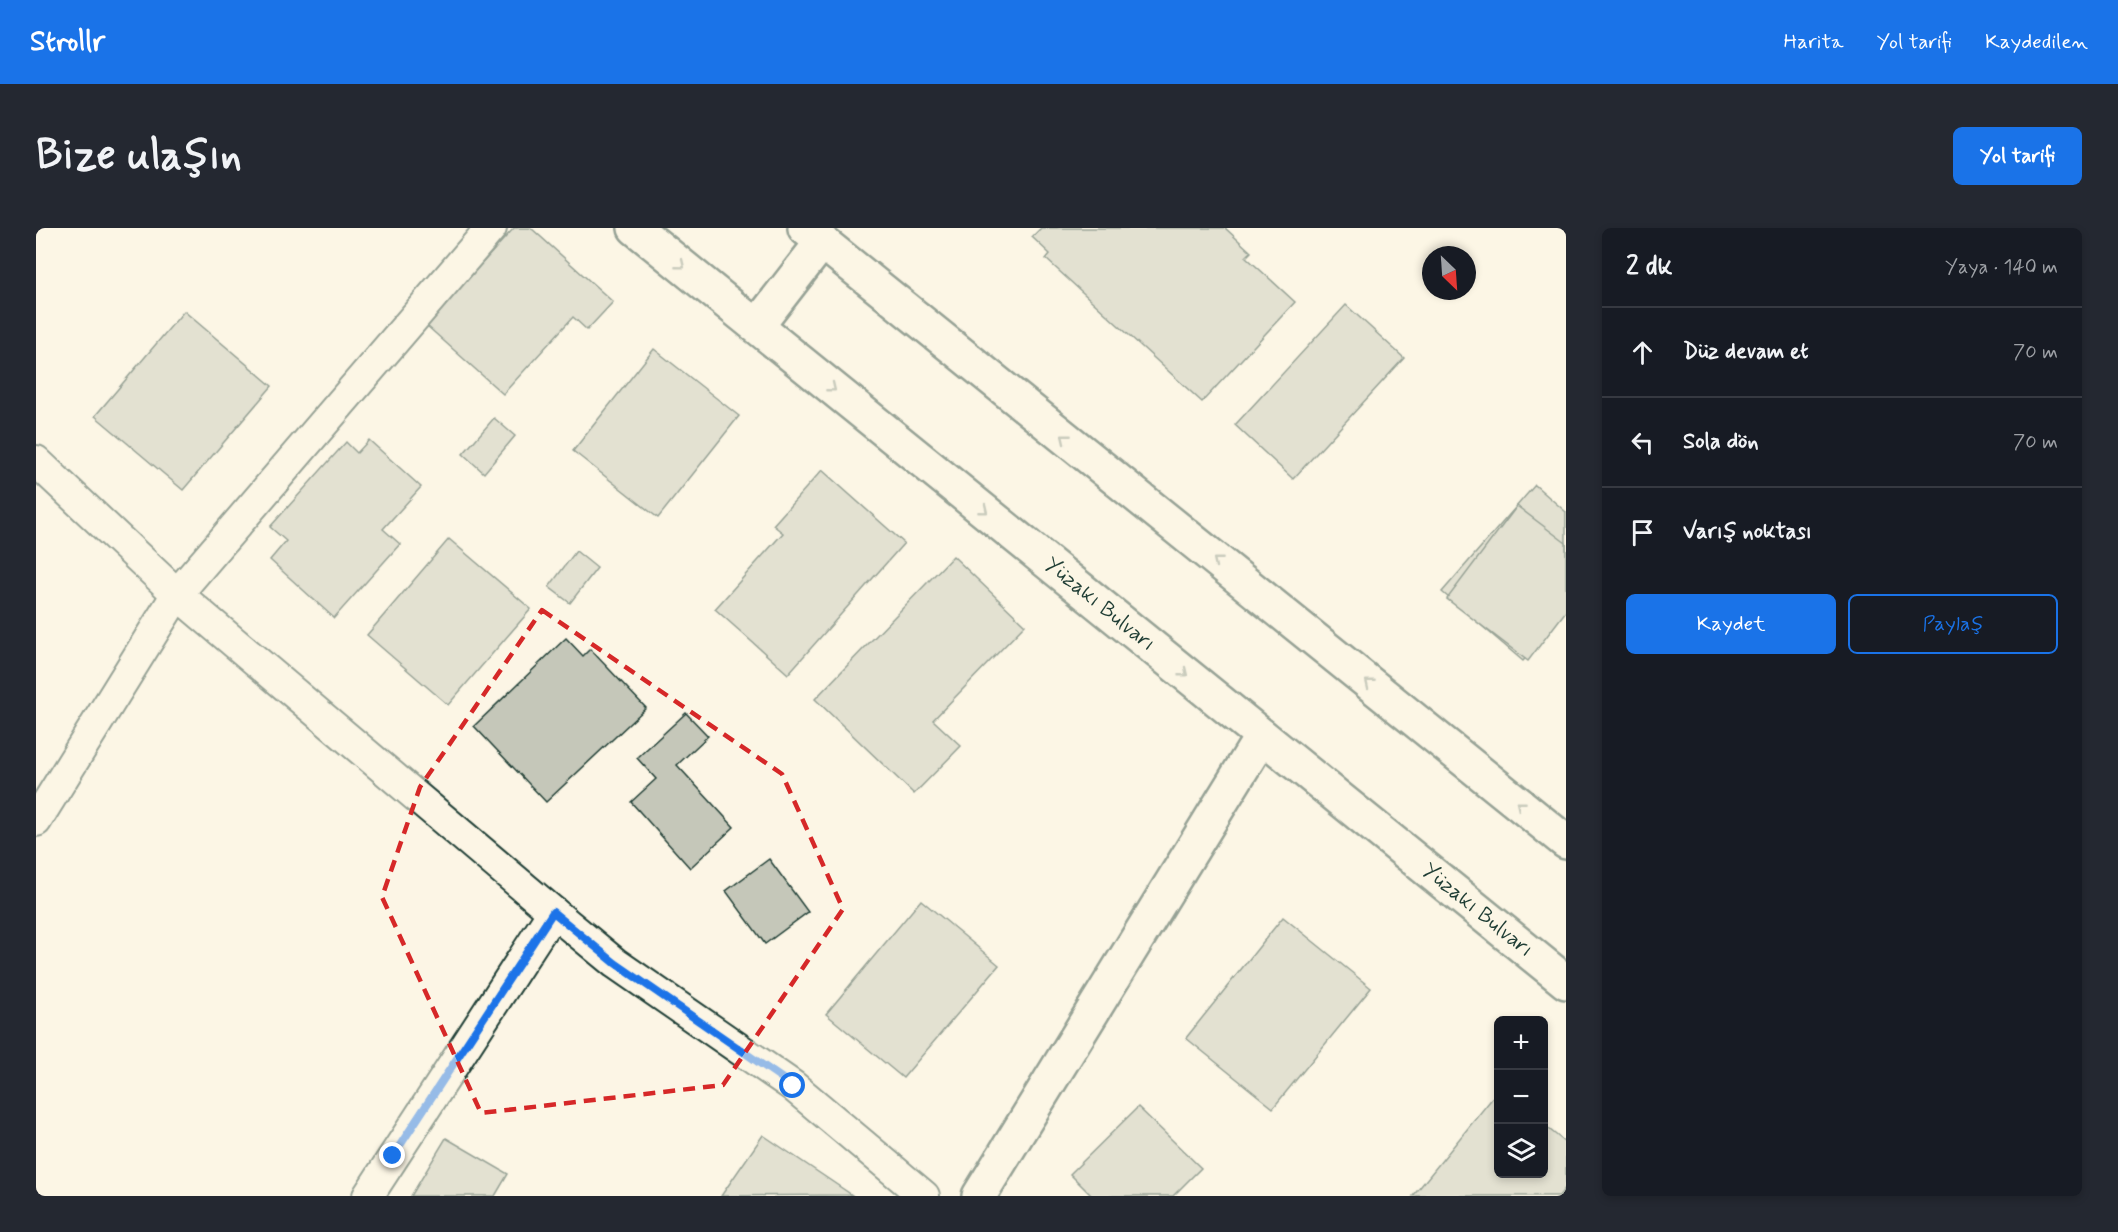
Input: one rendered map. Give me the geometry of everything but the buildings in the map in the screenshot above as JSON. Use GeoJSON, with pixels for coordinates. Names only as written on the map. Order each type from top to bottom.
{"type":"FeatureCollection","features":[{"type":"Feature","properties":{"kind":"main road","name":"Yüzakı Bulvarı"},"geometry":{"type":"LineString","coordinates":[[635,228],[1566,982]]}},
{"type":"Feature","properties":{"kind":"main road"},"geometry":{"type":"LineString","coordinates":[[757,326],[814,235],[1566,842]]}},
{"type":"Feature","properties":{"kind":"main road"},"geometry":{"type":"LineString","coordinates":[[979,1196],[1262,736]]}},
{"type":"Feature","properties":{"kind":"street"},"geometry":{"type":"LineString","coordinates":[[36,821],[177,594],[490,228]]}},
{"type":"Feature","properties":{"kind":"street"},"geometry":{"type":"LineString","coordinates":[[36,461],[177,594],[553,912],[615,963],[793,1086],[924,1196]]}},
{"type":"Feature","properties":{"kind":"street"},"geometry":{"type":"LineString","coordinates":[[368,1196],[553,912]]}},
{"type":"Feature","properties":{"kind":"highlighted area"},"geometry":{"type":"Polygon","coordinates":[[[542,610],[782,774],[843,909],[723,1085],[481,1113],[382,897],[420,787],[542,610]]]}},
{"type":"Feature","properties":{"kind":"route"},"geometry":{"type":"LineString","coordinates":[[393,1156],[553,912],[615,963],[793,1086]]}}]}
